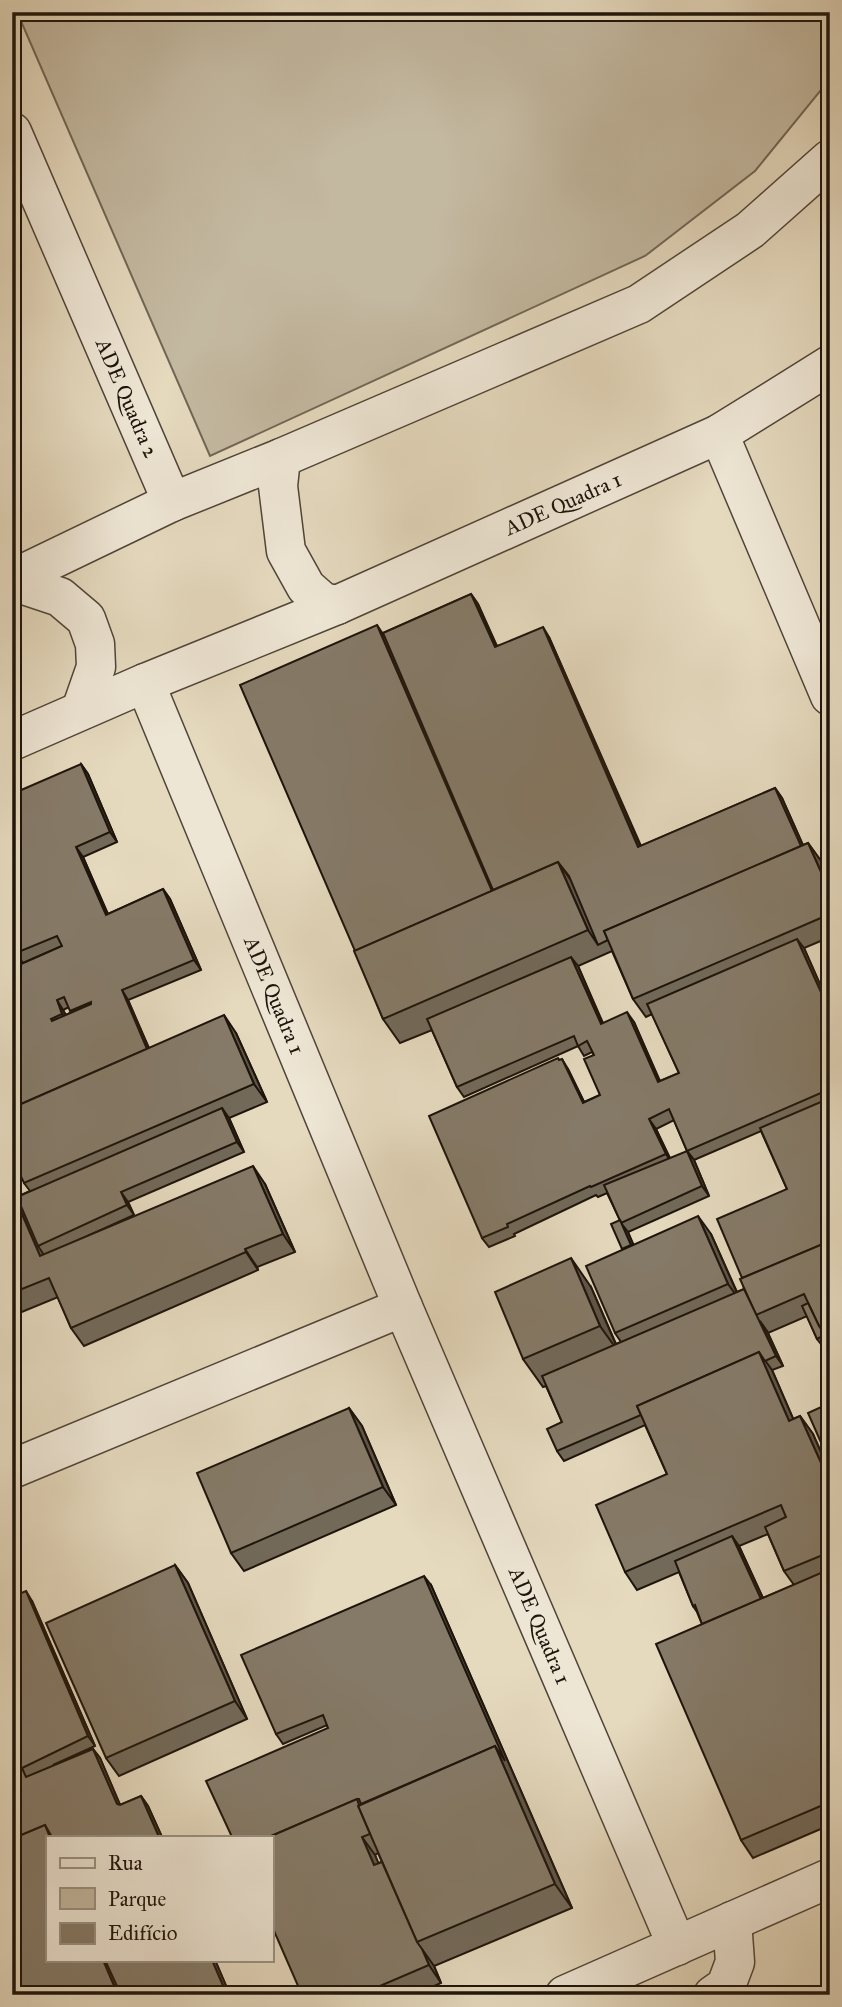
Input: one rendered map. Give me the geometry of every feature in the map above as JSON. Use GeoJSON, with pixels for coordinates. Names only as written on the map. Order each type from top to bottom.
{"type":"FeatureCollection","features":[{"type":"Feature","properties":{"kind":"street","name":"ADE Quadra 2"},"geometry":{"type":"LineString","coordinates":[[12,132],[172,502]]}},
{"type":"Feature","properties":{"kind":"street"},"geometry":{"type":"LineString","coordinates":[[12,580],[172,502],[639,304],[750,230],[830,159]]}},
{"type":"Feature","properties":{"kind":"street","name":"ADE Quadra 1"},"geometry":{"type":"LineString","coordinates":[[12,741],[145,683],[337,605],[719,434],[830,365]]}},
{"type":"Feature","properties":{"kind":"street"},"geometry":{"type":"LineString","coordinates":[[719,434],[830,696]]}},
{"type":"Feature","properties":{"kind":"street"},"geometry":{"type":"LineString","coordinates":[[281,458],[278,486],[286,551],[306,587],[323,602],[337,605]]}},
{"type":"Feature","properties":{"kind":"street"},"geometry":{"type":"LineString","coordinates":[[12,580],[60,597],[86,619],[95,644],[96,667],[81,710]]}},
{"type":"Feature","properties":{"kind":"street","name":"ADE Quadra 1"},"geometry":{"type":"LineString","coordinates":[[145,683],[403,1307],[677,1945]]}},
{"type":"Feature","properties":{"kind":"street"},"geometry":{"type":"LineString","coordinates":[[12,1469],[403,1307]]}},
{"type":"Feature","properties":{"kind":"street"},"geometry":{"type":"LineString","coordinates":[[565,1995],[830,1878]]}},
{"type":"Feature","properties":{"kind":"street"},"geometry":{"type":"LineString","coordinates":[[713,1995],[726,1986],[735,1962],[732,1921]]}},
{"type":"Feature","properties":{"kind":"green space"},"geometry":{"type":"Polygon","coordinates":[[[17,12],[830,12],[830,79],[755,171],[645,256],[210,456],[17,12]]]}},
{"type":"Feature","properties":{"kind":"building"},"geometry":{"type":"Polygon","coordinates":[[[471,594],[495,647],[543,627],[638,847],[775,788],[801,846],[604,931],[608,940],[598,945],[569,876],[558,862],[493,890],[383,633],[471,594]]]}},
{"type":"Feature","properties":{"kind":"building"},"geometry":{"type":"Polygon","coordinates":[[[377,625],[492,891],[355,951],[240,685],[377,625]]]}},
{"type":"Feature","properties":{"kind":"building"},"geometry":{"type":"Polygon","coordinates":[[[81,764],[110,832],[76,847],[106,915],[163,889],[194,960],[122,990],[147,1049],[12,1108],[12,968],[62,946],[57,936],[16,953],[12,944],[12,794],[81,764]],[[64,997],[57,1000],[62,1014],[51,1019],[52,1021],[91,1002],[70,1011],[64,997]]]}},
{"type":"Feature","properties":{"kind":"building"},"geometry":{"type":"Polygon","coordinates":[[[808,843],[830,892],[830,914],[633,999],[604,931],[808,843]]]}},
{"type":"Feature","properties":{"kind":"building"},"geometry":{"type":"Polygon","coordinates":[[[558,862],[588,930],[383,1019],[354,951],[558,862]]]}},
{"type":"Feature","properties":{"kind":"building"},"geometry":{"type":"Polygon","coordinates":[[[797,939],[828,1008],[830,1007],[830,1089],[687,1151],[669,1109],[649,1119],[666,1154],[590,1186],[482,1238],[429,1116],[558,1058],[562,1059],[583,1103],[600,1095],[584,1059],[594,1055],[587,1041],[578,1046],[574,1036],[457,1087],[427,1019],[571,957],[601,1024],[627,1012],[658,1082],[679,1073],[647,1004],[797,939]]]}},
{"type":"Feature","properties":{"kind":"building"},"geometry":{"type":"Polygon","coordinates":[[[224,1015],[254,1084],[24,1183],[12,1157],[12,1108],[224,1015]]]}},
{"type":"Feature","properties":{"kind":"building"},"geometry":{"type":"Polygon","coordinates":[[[830,1098],[830,1241],[742,1278],[717,1219],[787,1189],[760,1128],[830,1098]]]}},
{"type":"Feature","properties":{"kind":"building"},"geometry":{"type":"Polygon","coordinates":[[[222,1108],[237,1142],[121,1192],[127,1205],[38,1246],[17,1197],[222,1108]]]}},
{"type":"Feature","properties":{"kind":"building"},"geometry":{"type":"Polygon","coordinates":[[[687,1151],[702,1186],[621,1223],[604,1185],[687,1151]]]}},
{"type":"Feature","properties":{"kind":"building"},"geometry":{"type":"Polygon","coordinates":[[[253,1166],[283,1234],[71,1328],[49,1278],[12,1293],[12,1191],[40,1256],[253,1166]]]}},
{"type":"Feature","properties":{"kind":"building"},"geometry":{"type":"Polygon","coordinates":[[[698,1216],[728,1284],[615,1333],[586,1266],[698,1216]]]}},
{"type":"Feature","properties":{"kind":"building"},"geometry":{"type":"Polygon","coordinates":[[[620,1220],[631,1245],[622,1249],[611,1224],[620,1220]]]}},
{"type":"Feature","properties":{"kind":"building"},"geometry":{"type":"Polygon","coordinates":[[[830,1241],[830,1322],[819,1326],[804,1294],[756,1315],[740,1279],[830,1241]]]}},
{"type":"Feature","properties":{"kind":"building"},"geometry":{"type":"Polygon","coordinates":[[[571,1258],[600,1326],[523,1359],[495,1292],[571,1258]]]}},
{"type":"Feature","properties":{"kind":"building"},"geometry":{"type":"Polygon","coordinates":[[[744,1289],[776,1356],[765,1361],[759,1352],[637,1406],[641,1415],[557,1451],[547,1429],[562,1422],[542,1376],[744,1289]]]}},
{"type":"Feature","properties":{"kind":"building"},"geometry":{"type":"Polygon","coordinates":[[[808,1303],[825,1335],[817,1339],[802,1306],[808,1303]]]}},
{"type":"Feature","properties":{"kind":"building"},"geometry":{"type":"Polygon","coordinates":[[[759,1352],[789,1421],[800,1416],[830,1483],[830,1552],[784,1571],[765,1527],[786,1517],[781,1505],[625,1572],[596,1505],[667,1474],[637,1406],[759,1352]]]}},
{"type":"Feature","properties":{"kind":"building"},"geometry":{"type":"Polygon","coordinates":[[[830,1403],[830,1463],[808,1413],[830,1403]]]}},
{"type":"Feature","properties":{"kind":"building"},"geometry":{"type":"Polygon","coordinates":[[[349,1408],[383,1487],[231,1553],[197,1473],[349,1408]]]}},
{"type":"Feature","properties":{"kind":"building"},"geometry":{"type":"Polygon","coordinates":[[[732,1536],[761,1599],[702,1624],[675,1561],[732,1536]]]}},
{"type":"Feature","properties":{"kind":"building"},"geometry":{"type":"Polygon","coordinates":[[[175,1565],[235,1701],[106,1758],[46,1623],[175,1565]]]}},
{"type":"Feature","properties":{"kind":"building"},"geometry":{"type":"Polygon","coordinates":[[[830,1569],[830,1802],[741,1840],[656,1644],[830,1569]]]}},
{"type":"Feature","properties":{"kind":"building"},"geometry":{"type":"Polygon","coordinates":[[[424,1576],[505,1761],[495,1746],[361,1804],[357,1799],[271,1836],[232,1836],[206,1781],[328,1728],[323,1715],[276,1734],[241,1655],[424,1576]]]}},
{"type":"Feature","properties":{"kind":"building"},"geometry":{"type":"Polygon","coordinates":[[[26,1591],[88,1736],[22,1768],[26,1777],[93,1749],[117,1804],[141,1796],[159,1836],[51,1836],[45,1825],[12,1839],[12,1597],[26,1591]]]}},
{"type":"Feature","properties":{"kind":"building"},"geometry":{"type":"Polygon","coordinates":[[[495,1746],[555,1884],[417,1942],[358,1806],[495,1746]]]}},
{"type":"Feature","properties":{"kind":"building"},"geometry":{"type":"Polygon","coordinates":[[[357,1799],[370,1834],[362,1837],[374,1865],[382,1862],[429,1965],[359,1995],[302,1995],[273,1929],[271,1836],[357,1799]]]}},
{"type":"Feature","properties":{"kind":"building"},"geometry":{"type":"Polygon","coordinates":[[[45,1825],[50,1836],[46,1836],[46,1962],[104,1962],[118,1995],[12,1995],[12,1839],[45,1825]]]}},
{"type":"Feature","properties":{"kind":"building"},"geometry":{"type":"Polygon","coordinates":[[[106,1962],[213,1962],[227,1995],[121,1995],[106,1962]]]}}]}
